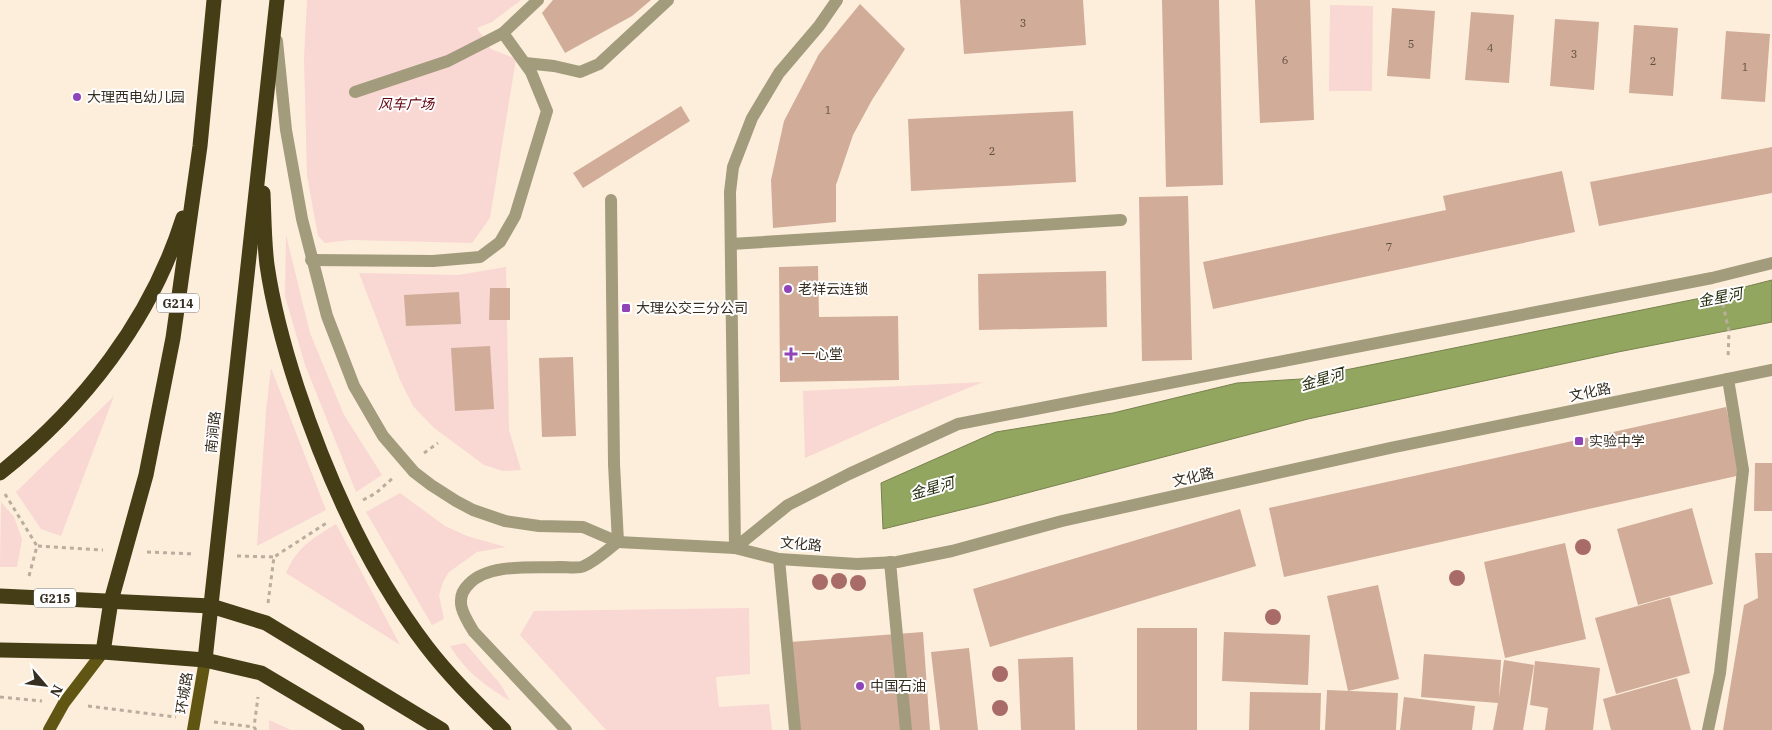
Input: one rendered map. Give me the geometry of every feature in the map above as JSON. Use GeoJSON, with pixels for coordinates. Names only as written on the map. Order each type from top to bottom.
{"type":"FeatureCollection","features":[{"type":"Feature","properties":{"kind":"highway","name":"G214"},"geometry":{"type":"LineString","coordinates":[[111,602],[148,466],[173,338],[200,146],[214,0]]}},
{"type":"Feature","properties":{"kind":"highway","name":"南涧路"},"geometry":{"type":"LineString","coordinates":[[205,660],[277,0]]}},
{"type":"Feature","properties":{"kind":"highway"},"geometry":{"type":"LineString","coordinates":[[261,146],[265,250],[274,303],[302,400],[322,455],[346,511],[375,567],[408,621],[446,671],[504,730]]}},
{"type":"Feature","properties":{"kind":"highway"},"geometry":{"type":"LineString","coordinates":[[0,473],[45,434],[110,362],[157,285],[179,231],[196,176]]}},
{"type":"Feature","properties":{"kind":"highway","name":"G215"},"geometry":{"type":"LineString","coordinates":[[0,596],[111,602]]}},
{"type":"Feature","properties":{"kind":"highway"},"geometry":{"type":"LineString","coordinates":[[104,652],[111,602],[211,606],[266,624],[442,730]]}},
{"type":"Feature","properties":{"kind":"highway"},"geometry":{"type":"LineString","coordinates":[[0,650],[104,652],[205,660],[261,673],[357,730]]}},
{"type":"Feature","properties":{"kind":"main road"},"geometry":{"type":"LineString","coordinates":[[49,730],[64,703],[104,652]]}},
{"type":"Feature","properties":{"kind":"main road","name":"环城路"},"geometry":{"type":"LineString","coordinates":[[194,725],[205,660]]}},
{"type":"Feature","properties":{"kind":"street"},"geometry":{"type":"LineString","coordinates":[[355,92],[448,62],[503,33],[538,0]]}},
{"type":"Feature","properties":{"kind":"street"},"geometry":{"type":"LineString","coordinates":[[525,63],[554,66],[580,72],[599,64],[668,0]]}},
{"type":"Feature","properties":{"kind":"street"},"geometry":{"type":"LineString","coordinates":[[735,548],[730,192],[734,167],[752,118],[779,73],[819,26],[837,0]]}},
{"type":"Feature","properties":{"kind":"street"},"geometry":{"type":"LineString","coordinates":[[275,20],[286,130],[296,190],[312,260],[334,335],[354,386],[383,436],[408,466],[431,485],[473,510],[505,521],[539,526],[584,527],[618,542]]}},
{"type":"Feature","properties":{"kind":"street"},"geometry":{"type":"LineString","coordinates":[[312,260],[433,261],[480,257],[500,242],[515,216],[547,111],[531,72],[503,33]]}},
{"type":"Feature","properties":{"kind":"street"},"geometry":{"type":"LineString","coordinates":[[611,200],[614,464],[618,542]]}},
{"type":"Feature","properties":{"kind":"street"},"geometry":{"type":"LineString","coordinates":[[731,244],[1121,220]]}},
{"type":"Feature","properties":{"kind":"street"},"geometry":{"type":"LineString","coordinates":[[735,548],[788,505],[848,474],[958,424],[1712,278],[1772,263]]}},
{"type":"Feature","properties":{"kind":"street","name":"文化路"},"geometry":{"type":"LineString","coordinates":[[618,542],[735,548],[779,559],[857,564],[897,562],[952,551],[1062,521],[1390,448],[1772,370]]}},
{"type":"Feature","properties":{"kind":"street"},"geometry":{"type":"LineString","coordinates":[[1708,730],[1720,673],[1743,470],[1728,379]]}},
{"type":"Feature","properties":{"kind":"street"},"geometry":{"type":"LineString","coordinates":[[566,730],[474,632],[463,614],[460,601],[466,587],[472,580],[490,572],[503,569],[582,567],[618,542]]}},
{"type":"Feature","properties":{"kind":"street"},"geometry":{"type":"LineString","coordinates":[[779,559],[795,730]]}},
{"type":"Feature","properties":{"kind":"street"},"geometry":{"type":"LineString","coordinates":[[890,562],[906,730]]}},
{"type":"Feature","properties":{"kind":"path"},"geometry":{"type":"LineString","coordinates":[[1720,292],[1728,331],[1728,379]]}},
{"type":"Feature","properties":{"kind":"path"},"geometry":{"type":"LineString","coordinates":[[266,624],[274,558],[376,493],[438,443]]}},
{"type":"Feature","properties":{"kind":"path"},"geometry":{"type":"LineString","coordinates":[[4,492],[38,546]]}},
{"type":"Feature","properties":{"kind":"path"},"geometry":{"type":"LineString","coordinates":[[0,697],[64,703],[194,725],[255,728],[261,673]]}},
{"type":"Feature","properties":{"kind":"green space","name":"风车广场"},"geometry":{"type":"Polygon","coordinates":[[[307,0],[521,0],[492,22],[477,28],[491,49],[516,59],[490,218],[472,243],[351,240],[325,243],[318,236],[307,176],[304,58],[307,0]]]}},
{"type":"Feature","properties":{"kind":"green space"},"geometry":{"type":"Polygon","coordinates":[[[1330,5],[1373,6],[1372,91],[1329,91],[1330,5]]]}},
{"type":"Feature","properties":{"kind":"green space"},"geometry":{"type":"Polygon","coordinates":[[[286,235],[310,333],[344,415],[382,475],[356,492],[305,365],[285,296],[286,235]]]}},
{"type":"Feature","properties":{"kind":"green space"},"geometry":{"type":"Polygon","coordinates":[[[506,267],[509,430],[521,470],[503,471],[484,465],[433,427],[413,406],[400,380],[359,273],[458,275],[506,267]]]}},
{"type":"Feature","properties":{"kind":"green space"},"geometry":{"type":"Polygon","coordinates":[[[271,368],[326,510],[257,546],[266,411],[271,368]]]}},
{"type":"Feature","properties":{"kind":"green space"},"geometry":{"type":"Polygon","coordinates":[[[983,382],[895,418],[805,458],[803,391],[983,382]]]}},
{"type":"Feature","properties":{"kind":"green space"},"geometry":{"type":"Polygon","coordinates":[[[114,396],[61,536],[41,529],[16,492],[114,396]]]}},
{"type":"Feature","properties":{"kind":"green space"},"geometry":{"type":"Polygon","coordinates":[[[400,493],[445,526],[467,536],[506,547],[477,552],[449,572],[443,582],[439,595],[444,619],[432,625],[366,512],[400,493]]]}},
{"type":"Feature","properties":{"kind":"green space"},"geometry":{"type":"Polygon","coordinates":[[[1,502],[14,517],[22,539],[17,567],[0,567],[1,502]]]}},
{"type":"Feature","properties":{"kind":"green space"},"geometry":{"type":"Polygon","coordinates":[[[336,524],[400,645],[286,573],[306,544],[336,524]]]}},
{"type":"Feature","properties":{"kind":"green space"},"geometry":{"type":"Polygon","coordinates":[[[749,608],[750,674],[716,677],[719,707],[769,704],[772,730],[606,730],[520,635],[534,611],[749,608]]]}},
{"type":"Feature","properties":{"kind":"green space"},"geometry":{"type":"Polygon","coordinates":[[[465,643],[501,685],[510,701],[476,677],[463,664],[450,646],[465,643]]]}},
{"type":"Feature","properties":{"kind":"green space"},"geometry":{"type":"Polygon","coordinates":[[[269,720],[291,730],[269,730],[269,720]]]}},
{"type":"Feature","properties":{"kind":"water","name":"金星河"},"geometry":{"type":"Polygon","coordinates":[[[1772,280],[1772,322],[1618,352],[1308,419],[883,529],[881,483],[996,432],[1113,413],[1237,383],[1301,379],[1701,298],[1772,280]]]}},
{"type":"Feature","properties":{"kind":"building"},"geometry":{"type":"Polygon","coordinates":[[[553,0],[651,0],[632,16],[565,53],[542,13],[553,0]]]}},
{"type":"Feature","properties":{"kind":"building"},"geometry":{"type":"Polygon","coordinates":[[[960,0],[1083,0],[1086,45],[964,54],[960,0]]]}},
{"type":"Feature","properties":{"kind":"building"},"geometry":{"type":"Polygon","coordinates":[[[1162,0],[1219,0],[1223,185],[1166,187],[1162,0]]]}},
{"type":"Feature","properties":{"kind":"building"},"geometry":{"type":"Polygon","coordinates":[[[1255,0],[1310,0],[1314,120],[1260,123],[1255,0]]]}},
{"type":"Feature","properties":{"kind":"building"},"geometry":{"type":"Polygon","coordinates":[[[860,4],[905,49],[872,100],[853,135],[836,185],[836,222],[773,228],[771,180],[784,121],[819,54],[860,4]]]}},
{"type":"Feature","properties":{"kind":"building"},"geometry":{"type":"Polygon","coordinates":[[[1392,8],[1435,11],[1430,79],[1387,76],[1392,8]]]}},
{"type":"Feature","properties":{"kind":"building"},"geometry":{"type":"Polygon","coordinates":[[[1471,12],[1514,15],[1509,83],[1465,80],[1471,12]]]}},
{"type":"Feature","properties":{"kind":"building"},"geometry":{"type":"Polygon","coordinates":[[[1555,19],[1599,22],[1594,90],[1550,86],[1555,19]]]}},
{"type":"Feature","properties":{"kind":"building"},"geometry":{"type":"Polygon","coordinates":[[[1634,25],[1678,28],[1673,96],[1629,93],[1634,25]]]}},
{"type":"Feature","properties":{"kind":"building"},"geometry":{"type":"Polygon","coordinates":[[[1726,31],[1770,34],[1765,102],[1721,99],[1726,31]]]}},
{"type":"Feature","properties":{"kind":"building"},"geometry":{"type":"Polygon","coordinates":[[[681,106],[690,121],[583,188],[573,173],[681,106]]]}},
{"type":"Feature","properties":{"kind":"building"},"geometry":{"type":"Polygon","coordinates":[[[1073,111],[1076,182],[911,191],[908,119],[1073,111]]]}},
{"type":"Feature","properties":{"kind":"building"},"geometry":{"type":"Polygon","coordinates":[[[1772,147],[1772,193],[1599,226],[1590,182],[1772,147]]]}},
{"type":"Feature","properties":{"kind":"building"},"geometry":{"type":"Polygon","coordinates":[[[1562,171],[1575,232],[1213,309],[1203,262],[1446,210],[1443,196],[1562,171]]]}},
{"type":"Feature","properties":{"kind":"building"},"geometry":{"type":"Polygon","coordinates":[[[1188,196],[1192,360],[1142,361],[1139,197],[1188,196]]]}},
{"type":"Feature","properties":{"kind":"building"},"geometry":{"type":"Polygon","coordinates":[[[818,266],[819,317],[898,316],[899,380],[780,382],[779,267],[818,266]]]}},
{"type":"Feature","properties":{"kind":"building"},"geometry":{"type":"Polygon","coordinates":[[[1106,271],[1107,327],[979,330],[978,274],[1106,271]]]}},
{"type":"Feature","properties":{"kind":"building"},"geometry":{"type":"Polygon","coordinates":[[[490,288],[510,288],[510,320],[489,320],[490,288]]]}},
{"type":"Feature","properties":{"kind":"building"},"geometry":{"type":"Polygon","coordinates":[[[459,292],[461,324],[406,326],[404,295],[459,292]]]}},
{"type":"Feature","properties":{"kind":"building"},"geometry":{"type":"Polygon","coordinates":[[[490,346],[494,409],[455,411],[451,348],[490,346]]]}},
{"type":"Feature","properties":{"kind":"building"},"geometry":{"type":"Polygon","coordinates":[[[573,357],[576,436],[542,437],[539,358],[573,357]]]}},
{"type":"Feature","properties":{"kind":"building"},"geometry":{"type":"Polygon","coordinates":[[[1726,407],[1741,475],[1284,577],[1269,508],[1726,407]]]}},
{"type":"Feature","properties":{"kind":"building"},"geometry":{"type":"Polygon","coordinates":[[[1755,463],[1772,463],[1772,511],[1754,511],[1755,463]]]}},
{"type":"Feature","properties":{"kind":"building"},"geometry":{"type":"Polygon","coordinates":[[[1692,508],[1713,584],[1638,605],[1617,529],[1692,508]]]}},
{"type":"Feature","properties":{"kind":"building"},"geometry":{"type":"Polygon","coordinates":[[[1240,509],[1256,566],[990,647],[973,589],[1240,509]]]}},
{"type":"Feature","properties":{"kind":"building"},"geometry":{"type":"Polygon","coordinates":[[[1565,543],[1586,639],[1505,658],[1484,562],[1565,543]]]}},
{"type":"Feature","properties":{"kind":"building"},"geometry":{"type":"Polygon","coordinates":[[[1755,553],[1772,553],[1772,730],[1723,730],[1744,605],[1758,598],[1755,553]]]}},
{"type":"Feature","properties":{"kind":"building"},"geometry":{"type":"Polygon","coordinates":[[[1378,585],[1399,679],[1348,691],[1327,596],[1378,585]]]}},
{"type":"Feature","properties":{"kind":"building"},"geometry":{"type":"Polygon","coordinates":[[[1670,597],[1690,673],[1616,694],[1595,618],[1670,597]]]}},
{"type":"Feature","properties":{"kind":"building"},"geometry":{"type":"Polygon","coordinates":[[[1137,628],[1197,628],[1197,730],[1137,730],[1137,628]]]}},
{"type":"Feature","properties":{"kind":"building","name":"中国石油"},"geometry":{"type":"Polygon","coordinates":[[[923,632],[930,730],[796,730],[790,642],[923,632]]]}},
{"type":"Feature","properties":{"kind":"building"},"geometry":{"type":"Polygon","coordinates":[[[1224,632],[1310,635],[1308,685],[1222,681],[1224,632]]]}},
{"type":"Feature","properties":{"kind":"building"},"geometry":{"type":"Polygon","coordinates":[[[969,648],[978,730],[940,730],[931,652],[969,648]]]}},
{"type":"Feature","properties":{"kind":"building"},"geometry":{"type":"Polygon","coordinates":[[[1424,654],[1501,660],[1499,698],[1504,660],[1534,665],[1523,730],[1493,730],[1498,703],[1421,697],[1424,654]]]}},
{"type":"Feature","properties":{"kind":"building"},"geometry":{"type":"Polygon","coordinates":[[[1073,657],[1075,730],[1021,730],[1018,659],[1073,657]]]}},
{"type":"Feature","properties":{"kind":"building"},"geometry":{"type":"Polygon","coordinates":[[[1535,661],[1600,668],[1593,730],[1545,730],[1548,708],[1530,705],[1535,661]]]}},
{"type":"Feature","properties":{"kind":"building"},"geometry":{"type":"Polygon","coordinates":[[[1677,678],[1691,730],[1611,730],[1603,699],[1677,678]]]}},
{"type":"Feature","properties":{"kind":"building"},"geometry":{"type":"Polygon","coordinates":[[[1327,690],[1398,693],[1396,730],[1325,730],[1327,690]]]}},
{"type":"Feature","properties":{"kind":"building"},"geometry":{"type":"Polygon","coordinates":[[[1250,692],[1321,693],[1320,730],[1249,730],[1250,692]]]}},
{"type":"Feature","properties":{"kind":"building"},"geometry":{"type":"Polygon","coordinates":[[[1404,697],[1475,706],[1472,730],[1400,730],[1404,697]]]}},
{"type":"Feature","properties":{"kind":"place","name":"大理西电幼儿园"},"geometry":{"type":"Point","coordinates":[77,97]}},
{"type":"Feature","properties":{"kind":"place","name":"老祥云连锁"},"geometry":{"type":"Point","coordinates":[788,289]}},
{"type":"Feature","properties":{"kind":"place","name":"大理公交三分公司"},"geometry":{"type":"Point","coordinates":[626,308]}},
{"type":"Feature","properties":{"kind":"place","name":"一心堂"},"geometry":{"type":"Point","coordinates":[791,354]}},
{"type":"Feature","properties":{"kind":"place","name":"实验中学"},"geometry":{"type":"Point","coordinates":[1579,441]}},
{"type":"Feature","properties":{"kind":"place","name":"中国石油"},"geometry":{"type":"Point","coordinates":[860,686]}}]}
